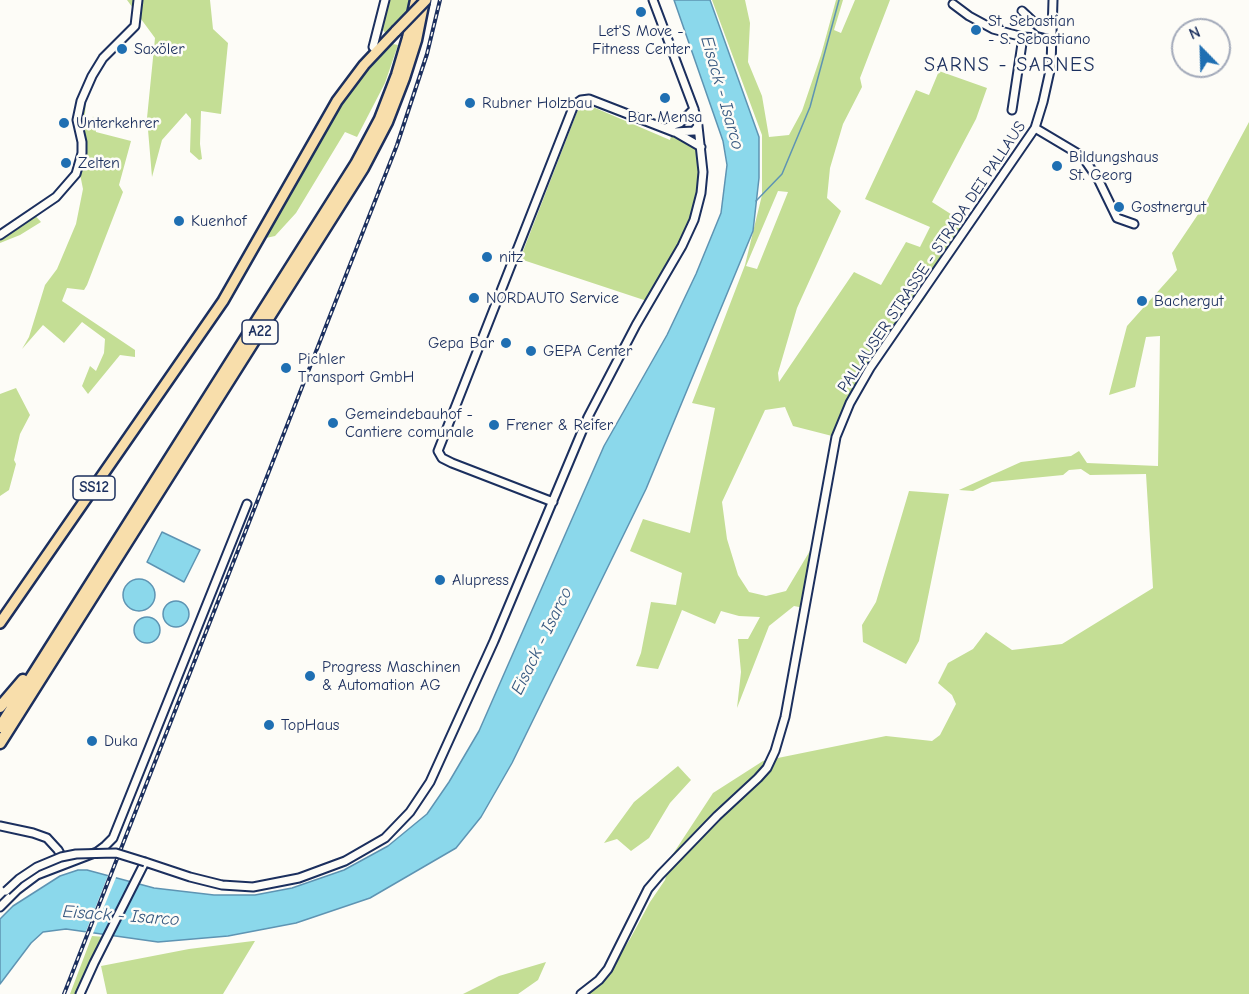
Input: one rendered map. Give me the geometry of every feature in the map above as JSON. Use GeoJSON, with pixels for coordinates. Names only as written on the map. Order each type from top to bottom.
{"type":"FeatureCollection","features":[{"type":"Feature","properties":{"kind":"highway","name":"A22"},"geometry":{"type":"LineString","coordinates":[[0,743],[5,727],[47,653],[357,164],[380,119],[397,75],[416,0]]}},
{"type":"Feature","properties":{"kind":"highway","name":"A22"},"geometry":{"type":"LineString","coordinates":[[5,727],[363,168],[387,122],[404,78],[425,0]]}},
{"type":"Feature","properties":{"kind":"highway"},"geometry":{"type":"LineString","coordinates":[[0,707],[47,653]]}},
{"type":"Feature","properties":{"kind":"highway"},"geometry":{"type":"LineString","coordinates":[[0,749],[5,727]]}},
{"type":"Feature","properties":{"kind":"main road","name":"SS12"},"geometry":{"type":"LineString","coordinates":[[0,623],[223,301],[332,108],[351,81],[425,0]]}},
{"type":"Feature","properties":{"kind":"street"},"geometry":{"type":"LineString","coordinates":[[0,235],[56,197],[73,178],[78,169],[82,141],[77,120],[81,101],[103,58],[135,26],[138,0]]}},
{"type":"Feature","properties":{"kind":"street"},"geometry":{"type":"LineString","coordinates":[[377,51],[373,47],[385,0]]}},
{"type":"Feature","properties":{"kind":"street"},"geometry":{"type":"LineString","coordinates":[[0,897],[28,872],[61,857],[101,852],[128,855],[190,877],[222,885],[253,887],[276,883],[309,875],[367,850],[385,838],[422,797],[437,769],[494,641],[588,417],[694,220],[701,193],[703,172],[698,126],[694,109],[653,0]]}},
{"type":"Feature","properties":{"kind":"street","name":"PALLAUSER STRASSE - STRADA DEI PALLAUS"},"geometry":{"type":"LineString","coordinates":[[580,994],[599,980],[608,969],[648,889],[767,768],[781,735],[836,437],[850,403],[870,368],[1035,128],[1048,83],[1053,0]]}},
{"type":"Feature","properties":{"kind":"street"},"geometry":{"type":"LineString","coordinates":[[953,4],[993,29],[1023,37],[1052,35]]}},
{"type":"Feature","properties":{"kind":"street"},"geometry":{"type":"LineString","coordinates":[[1022,11],[1034,23],[1052,35]]}},
{"type":"Feature","properties":{"kind":"street"},"geometry":{"type":"LineString","coordinates":[[1012,110],[1023,37]]}},
{"type":"Feature","properties":{"kind":"street"},"geometry":{"type":"LineString","coordinates":[[553,502],[452,463],[442,458],[438,451],[574,105],[580,100],[589,99],[664,128],[674,129],[693,123],[698,126]]}},
{"type":"Feature","properties":{"kind":"street"},"geometry":{"type":"LineString","coordinates":[[674,129],[694,109]]}},
{"type":"Feature","properties":{"kind":"street"},"geometry":{"type":"LineString","coordinates":[[1035,128],[1082,156],[1098,179],[1117,218],[1134,224]]}},
{"type":"Feature","properties":{"kind":"street"},"geometry":{"type":"LineString","coordinates":[[674,129],[701,147]]}},
{"type":"Feature","properties":{"kind":"street"},"geometry":{"type":"LineString","coordinates":[[0,907],[26,882],[37,875],[97,852],[113,838],[247,504]]}},
{"type":"Feature","properties":{"kind":"street"},"geometry":{"type":"LineString","coordinates":[[3,827],[46,838],[58,850],[65,863]]}},
{"type":"Feature","properties":{"kind":"street"},"geometry":{"type":"LineString","coordinates":[[80,994],[146,862]]}},
{"type":"Feature","properties":{"kind":"green space"},"geometry":{"type":"Polygon","coordinates":[[[127,0],[210,0],[213,29],[228,43],[221,114],[201,111],[202,159],[199,160],[190,152],[191,119],[186,113],[162,140],[152,177],[147,118],[155,38],[127,0]]]}},
{"type":"Feature","properties":{"kind":"green space"},"geometry":{"type":"Polygon","coordinates":[[[387,0],[409,0],[408,9],[386,34],[380,26],[387,0]]]}},
{"type":"Feature","properties":{"kind":"green space"},"geometry":{"type":"Polygon","coordinates":[[[712,0],[745,0],[750,23],[748,62],[762,96],[769,137],[789,135],[802,111],[836,0],[843,0],[834,30],[841,33],[855,0],[890,0],[860,78],[862,87],[843,124],[830,168],[827,198],[841,211],[797,308],[778,373],[779,382],[854,272],[881,285],[906,242],[920,247],[930,227],[865,199],[916,90],[929,95],[939,71],[987,88],[976,119],[932,202],[968,225],[925,298],[867,377],[836,437],[793,426],[785,407],[765,410],[722,502],[727,539],[738,575],[749,592],[766,596],[786,591],[817,539],[807,593],[809,609],[794,606],[769,626],[737,708],[741,672],[738,639],[748,639],[760,617],[739,616],[721,611],[715,624],[682,610],[658,669],[636,666],[641,653],[651,602],[676,605],[682,573],[630,551],[643,519],[690,533],[715,408],[692,403],[745,265],[762,195],[762,135],[712,0]],[[778,191],[746,266],[757,269],[788,192],[778,191]]]}},
{"type":"Feature","properties":{"kind":"green space"},"geometry":{"type":"Polygon","coordinates":[[[393,44],[398,45],[385,83],[357,137],[345,132],[296,213],[275,236],[266,238],[342,102],[393,44]]]}},
{"type":"Feature","properties":{"kind":"green space"},"geometry":{"type":"Polygon","coordinates":[[[87,86],[84,128],[91,130],[93,116],[96,132],[131,141],[119,185],[123,192],[87,285],[84,290],[67,288],[62,301],[135,350],[135,357],[120,355],[88,394],[82,386],[90,366],[96,371],[104,353],[105,339],[82,322],[64,343],[43,325],[22,349],[29,337],[45,285],[57,269],[76,224],[83,189],[79,169],[82,153],[77,120],[87,86]]]}},
{"type":"Feature","properties":{"kind":"green space"},"geometry":{"type":"Polygon","coordinates":[[[586,104],[670,140],[671,136],[684,139],[699,151],[700,182],[692,217],[680,244],[647,301],[520,259],[579,107],[586,104]]]}},
{"type":"Feature","properties":{"kind":"green space"},"geometry":{"type":"Polygon","coordinates":[[[1249,122],[1249,994],[577,994],[611,969],[665,880],[671,857],[713,793],[763,761],[886,736],[932,741],[940,735],[956,704],[952,695],[938,683],[948,663],[973,649],[986,632],[1012,650],[1062,644],[1153,588],[1146,474],[1090,475],[1081,469],[1069,470],[1063,475],[992,482],[973,491],[959,490],[1021,462],[1071,456],[1079,451],[1087,463],[1158,466],[1160,336],[1146,337],[1135,387],[1109,395],[1127,326],[1177,270],[1172,253],[1205,204],[1249,122]]]}},
{"type":"Feature","properties":{"kind":"green space"},"geometry":{"type":"Polygon","coordinates":[[[32,212],[41,222],[20,235],[0,243],[0,233],[32,212]]]}},
{"type":"Feature","properties":{"kind":"green space"},"geometry":{"type":"Polygon","coordinates":[[[16,388],[30,415],[20,434],[14,460],[16,464],[9,490],[0,496],[0,394],[16,388]]]}},
{"type":"Feature","properties":{"kind":"green space"},"geometry":{"type":"Polygon","coordinates":[[[909,491],[949,494],[919,641],[906,664],[863,642],[862,625],[876,602],[909,491]]]}},
{"type":"Feature","properties":{"kind":"green space"},"geometry":{"type":"Polygon","coordinates":[[[678,766],[691,780],[670,803],[649,838],[631,851],[617,839],[604,843],[634,802],[678,766]]]}},
{"type":"Feature","properties":{"kind":"green space"},"geometry":{"type":"Polygon","coordinates":[[[92,936],[105,937],[80,994],[70,994],[92,936]]]}},
{"type":"Feature","properties":{"kind":"green space"},"geometry":{"type":"Polygon","coordinates":[[[255,941],[223,994],[107,994],[101,966],[189,949],[255,941]]]}},
{"type":"Feature","properties":{"kind":"green space"},"geometry":{"type":"Polygon","coordinates":[[[546,962],[538,980],[518,994],[463,994],[499,976],[546,962]]]}},
{"type":"Feature","properties":{"kind":"water","name":"Eisack - Isarco"},"geometry":{"type":"Polygon","coordinates":[[[674,0],[710,0],[759,137],[759,178],[753,231],[646,489],[512,763],[481,817],[456,848],[370,898],[296,923],[228,936],[158,942],[66,929],[43,932],[31,943],[0,984],[0,919],[13,906],[60,876],[78,870],[87,870],[154,888],[214,895],[255,895],[292,888],[344,870],[388,846],[427,814],[449,782],[479,731],[604,446],[667,335],[696,274],[721,213],[727,165],[723,141],[674,0]]]}},
{"type":"Feature","properties":{"kind":"water"},"geometry":{"type":"Polygon","coordinates":[[[162,532],[200,550],[184,582],[147,562],[162,532]]]}},
{"type":"Feature","properties":{"kind":"water"},"geometry":{"type":"Polygon","coordinates":[[[139,579],[151,583],[155,595],[151,607],[139,611],[127,607],[123,595],[127,583],[139,579]]]}},
{"type":"Feature","properties":{"kind":"water"},"geometry":{"type":"Polygon","coordinates":[[[176,601],[185,605],[189,614],[185,623],[176,627],[167,623],[163,614],[167,605],[176,601]]]}},
{"type":"Feature","properties":{"kind":"water"},"geometry":{"type":"Polygon","coordinates":[[[147,617],[156,621],[160,630],[156,639],[147,643],[138,639],[134,630],[138,621],[147,617]]]}},
{"type":"Feature","properties":{"kind":"pier"},"geometry":{"type":"Polygon","coordinates":[[[109,873],[117,875],[92,936],[85,934],[109,873]]]}},
{"type":"Feature","properties":{"kind":"waterway"},"geometry":{"type":"LineString","coordinates":[[756,201],[782,174],[810,107],[839,0]]}},
{"type":"Feature","properties":{"kind":"railway"},"geometry":{"type":"LineString","coordinates":[[64,994],[397,145],[427,54],[440,0]]}},
{"type":"Feature","properties":{"kind":"place","name":"Let'S Move - Fitness Center"},"geometry":{"type":"Point","coordinates":[641,12]}},
{"type":"Feature","properties":{"kind":"place","name":"St. Sebastian - S. Sebastiano"},"geometry":{"type":"Point","coordinates":[976,30]}},
{"type":"Feature","properties":{"kind":"place","name":"Saxöler"},"geometry":{"type":"Point","coordinates":[122,49]}},
{"type":"Feature","properties":{"kind":"place","name":"Bar Mensa"},"geometry":{"type":"Point","coordinates":[665,98]}},
{"type":"Feature","properties":{"kind":"place","name":"Rubner Holzbau"},"geometry":{"type":"Point","coordinates":[470,103]}},
{"type":"Feature","properties":{"kind":"place","name":"Unterkehrer"},"geometry":{"type":"Point","coordinates":[64,123]}},
{"type":"Feature","properties":{"kind":"place","name":"Zelten"},"geometry":{"type":"Point","coordinates":[66,163]}},
{"type":"Feature","properties":{"kind":"place","name":"Bildungshaus St. Georg"},"geometry":{"type":"Point","coordinates":[1057,166]}},
{"type":"Feature","properties":{"kind":"place","name":"Gostnergut"},"geometry":{"type":"Point","coordinates":[1119,207]}},
{"type":"Feature","properties":{"kind":"place","name":"Kuenhof"},"geometry":{"type":"Point","coordinates":[179,221]}},
{"type":"Feature","properties":{"kind":"place","name":"nitz"},"geometry":{"type":"Point","coordinates":[487,257]}},
{"type":"Feature","properties":{"kind":"place","name":"NORDAUTO Service"},"geometry":{"type":"Point","coordinates":[474,298]}},
{"type":"Feature","properties":{"kind":"place","name":"Bachergut"},"geometry":{"type":"Point","coordinates":[1142,301]}},
{"type":"Feature","properties":{"kind":"place","name":"Gepa Bar"},"geometry":{"type":"Point","coordinates":[506,343]}},
{"type":"Feature","properties":{"kind":"place","name":"GEPA Center"},"geometry":{"type":"Point","coordinates":[531,351]}},
{"type":"Feature","properties":{"kind":"place","name":"Pichler Transport GmbH"},"geometry":{"type":"Point","coordinates":[286,368]}},
{"type":"Feature","properties":{"kind":"place","name":"Gemeindebauhof - Cantiere comunale"},"geometry":{"type":"Point","coordinates":[333,423]}},
{"type":"Feature","properties":{"kind":"place","name":"Frener & Reifer"},"geometry":{"type":"Point","coordinates":[494,425]}},
{"type":"Feature","properties":{"kind":"place","name":"Alupress"},"geometry":{"type":"Point","coordinates":[440,580]}},
{"type":"Feature","properties":{"kind":"place","name":"Progress Maschinen & Automation AG"},"geometry":{"type":"Point","coordinates":[310,676]}},
{"type":"Feature","properties":{"kind":"place","name":"TopHaus"},"geometry":{"type":"Point","coordinates":[269,725]}},
{"type":"Feature","properties":{"kind":"place","name":"Duka"},"geometry":{"type":"Point","coordinates":[92,741]}},
{"type":"Feature","properties":{"kind":"district","name":"SARNS - SARNES"},"geometry":{"type":"Point","coordinates":[1010,65]}}]}
